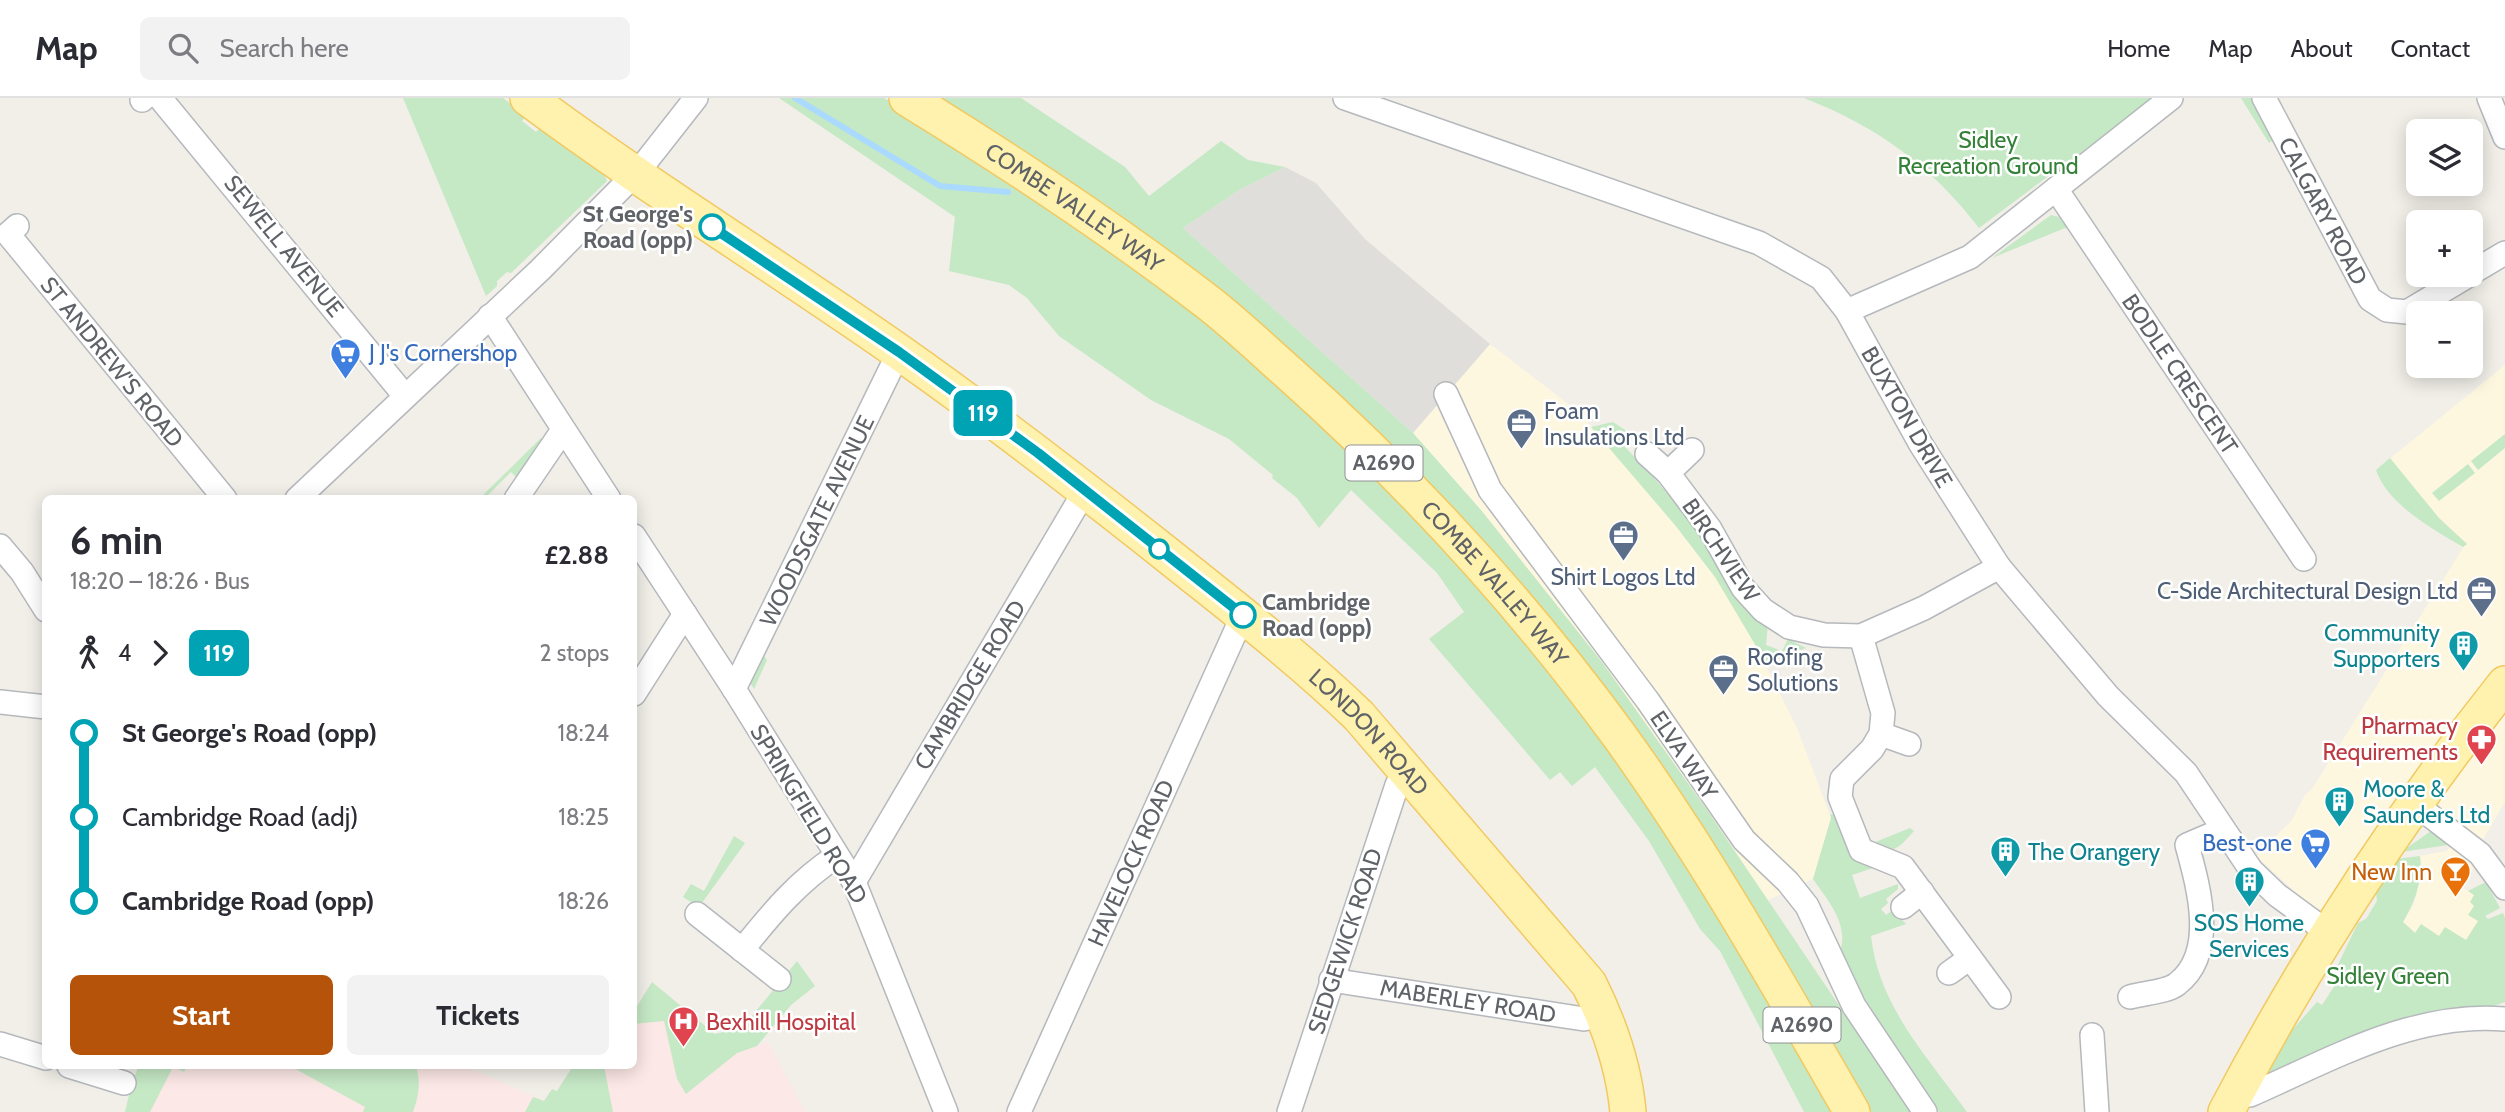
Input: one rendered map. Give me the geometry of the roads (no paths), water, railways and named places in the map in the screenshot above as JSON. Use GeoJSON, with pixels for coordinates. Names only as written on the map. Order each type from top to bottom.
{"type":"FeatureCollection","features":[{"type":"Feature","properties":{"kind":"main road","name":"LONDON ROAD"},"geometry":{"type":"LineString","coordinates":[[528,98],[634,174],[899,352],[1086,489],[1323,681],[1407,772],[1588,984],[1604,1014],[1618,1059],[1628,1112]]}},
{"type":"Feature","properties":{"kind":"main road","name":"COMBE VALLEY WAY"},"geometry":{"type":"LineString","coordinates":[[906,98],[1044,182],[1213,306],[1340,419],[1457,538],[1592,700],[1680,822],[1752,938],[1852,1112]]}},
{"type":"Feature","properties":{"kind":"main road"},"geometry":{"type":"LineString","coordinates":[[2232,1101],[2330,934],[2415,804],[2448,756],[2505,684]]}},
{"type":"Feature","properties":{"kind":"street"},"geometry":{"type":"LineString","coordinates":[[301,495],[491,316],[634,174],[684,117],[696,98]]}},
{"type":"Feature","properties":{"kind":"street","name":"BUXTON DRIVE"},"geometry":{"type":"LineString","coordinates":[[1345,98],[1759,243],[1821,278],[1847,311],[1920,443],[1999,567],[2108,696],[2186,772],[2222,830],[2260,879],[2330,934]]}},
{"type":"Feature","properties":{"kind":"street"},"geometry":{"type":"LineString","coordinates":[[1847,311],[1970,257],[2171,98]]}},
{"type":"Feature","properties":{"kind":"street","name":"CALGARY ROAD"},"geometry":{"type":"LineString","coordinates":[[2264,98],[2370,299],[2387,310],[2407,312],[2448,287]]}},
{"type":"Feature","properties":{"kind":"street"},"geometry":{"type":"LineString","coordinates":[[2489,98],[2505,137]]}},
{"type":"Feature","properties":{"kind":"street","name":"SEWELL AVENUE"},"geometry":{"type":"LineString","coordinates":[[149,99],[405,396]]}},
{"type":"Feature","properties":{"kind":"street","name":"BODLE CRESCENT"},"geometry":{"type":"LineString","coordinates":[[2056,189],[2304,559]]}},
{"type":"Feature","properties":{"kind":"street","name":"ST ANDREW'S ROAD"},"geometry":{"type":"LineString","coordinates":[[18,226],[8,234],[222,495]]}},
{"type":"Feature","properties":{"kind":"street","name":"CALGARY ROAD"},"geometry":{"type":"LineString","coordinates":[[2483,266],[2505,253]]}},
{"type":"Feature","properties":{"kind":"street"},"geometry":{"type":"LineString","coordinates":[[491,316],[606,495]]}},
{"type":"Feature","properties":{"kind":"street","name":"WOODSGATE AVENUE"},"geometry":{"type":"LineString","coordinates":[[734,689],[899,352]]}},
{"type":"Feature","properties":{"kind":"street","name":"ELVA WAY"},"geometry":{"type":"LineString","coordinates":[[1446,394],[1490,490],[1648,701],[1744,840],[1788,883],[1807,906],[1854,1006],[1925,1112]]}},
{"type":"Feature","properties":{"kind":"street"},"geometry":{"type":"LineString","coordinates":[[519,495],[563,430]]}},
{"type":"Feature","properties":{"kind":"street","name":"BIRCHVIEW"},"geometry":{"type":"LineString","coordinates":[[1668,473],[1692,450]]}},
{"type":"Feature","properties":{"kind":"street","name":"BIRCHVIEW"},"geometry":{"type":"LineString","coordinates":[[1647,454],[1668,473],[1710,529],[1743,588],[1763,610],[1789,627],[1824,635],[1861,636],[1924,608],[1999,567]]}},
{"type":"Feature","properties":{"kind":"street","name":"CAMBRIDGE ROAD"},"geometry":{"type":"LineString","coordinates":[[854,882],[1086,489]]}},
{"type":"Feature","properties":{"kind":"street","name":"SPRINGFIELD ROAD"},"geometry":{"type":"LineString","coordinates":[[637,541],[734,689],[854,882],[946,1112]]}},
{"type":"Feature","properties":{"kind":"street"},"geometry":{"type":"LineString","coordinates":[[0,546],[22,572],[42,604]]}},
{"type":"Feature","properties":{"kind":"street"},"geometry":{"type":"LineString","coordinates":[[637,689],[685,614]]}},
{"type":"Feature","properties":{"kind":"street","name":"HAVELOCK ROAD"},"geometry":{"type":"LineString","coordinates":[[1019,1112],[1243,615]]}},
{"type":"Feature","properties":{"kind":"street"},"geometry":{"type":"LineString","coordinates":[[1861,636],[1882,713],[1881,734],[1872,749],[1843,779],[1840,797],[1861,850],[1903,867],[1999,997]]}},
{"type":"Feature","properties":{"kind":"street"},"geometry":{"type":"LineString","coordinates":[[0,702],[42,707]]}},
{"type":"Feature","properties":{"kind":"street"},"geometry":{"type":"LineString","coordinates":[[1881,734],[1909,744]]}},
{"type":"Feature","properties":{"kind":"street","name":"SEDGEWICK ROAD"},"geometry":{"type":"LineString","coordinates":[[1289,1112],[1397,785],[1407,772]]}},
{"type":"Feature","properties":{"kind":"street"},"geometry":{"type":"LineString","coordinates":[[2415,804],[2480,854],[2505,888]]}},
{"type":"Feature","properties":{"kind":"street"},"geometry":{"type":"LineString","coordinates":[[2130,997],[2176,986],[2194,965],[2203,902],[2188,845],[2222,830]]}},
{"type":"Feature","properties":{"kind":"street"},"geometry":{"type":"LineString","coordinates":[[742,950],[777,906],[803,880],[837,856]]}},
{"type":"Feature","properties":{"kind":"street"},"geometry":{"type":"LineString","coordinates":[[1903,907],[1922,892]]}},
{"type":"Feature","properties":{"kind":"street"},"geometry":{"type":"LineString","coordinates":[[697,914],[779,979]]}},
{"type":"Feature","properties":{"kind":"street"},"geometry":{"type":"LineString","coordinates":[[1950,973],[1970,958]]}},
{"type":"Feature","properties":{"kind":"street","name":"MABERLEY ROAD"},"geometry":{"type":"LineString","coordinates":[[1331,980],[1584,1019],[1604,1014]]}},
{"type":"Feature","properties":{"kind":"street"},"geometry":{"type":"LineString","coordinates":[[2232,1101],[2250,1096],[2326,1058],[2387,1037],[2457,1019],[2505,1019]]}},
{"type":"Feature","properties":{"kind":"street"},"geometry":{"type":"LineString","coordinates":[[2092,1035],[2097,1112]]}},
{"type":"Feature","properties":{"kind":"street"},"geometry":{"type":"LineString","coordinates":[[0,1044],[42,1057]]}},
{"type":"Feature","properties":{"kind":"street"},"geometry":{"type":"LineString","coordinates":[[79,1069],[124,1083]]}},
{"type":"Feature","properties":{"kind":"waterway"},"geometry":{"type":"LineString","coordinates":[[795,98],[940,186],[1008,192]]}},
{"type":"Feature","properties":{"kind":"place","name":"St George's Road (opp)"},"geometry":{"type":"Point","coordinates":[712,227]}},
{"type":"Feature","properties":{"kind":"place","name":"J J's Cornershop"},"geometry":{"type":"Point","coordinates":[346,380]}},
{"type":"Feature","properties":{"kind":"place","name":"Foam Insulations Ltd"},"geometry":{"type":"Point","coordinates":[1521,451]}},
{"type":"Feature","properties":{"kind":"place","name":"Shirt Logos Ltd"},"geometry":{"type":"Point","coordinates":[1623,563]}},
{"type":"Feature","properties":{"kind":"place","name":"Cambridge Road (opp)"},"geometry":{"type":"Point","coordinates":[1243,615]}},
{"type":"Feature","properties":{"kind":"place","name":"C-Side Architectural Design Ltd"},"geometry":{"type":"Point","coordinates":[2481,618]}},
{"type":"Feature","properties":{"kind":"place","name":"Community Supporters"},"geometry":{"type":"Point","coordinates":[2463,673]}},
{"type":"Feature","properties":{"kind":"place","name":"Roofing Solutions"},"geometry":{"type":"Point","coordinates":[1724,697]}},
{"type":"Feature","properties":{"kind":"place","name":"Pharmacy Requirements"},"geometry":{"type":"Point","coordinates":[2481,766]}},
{"type":"Feature","properties":{"kind":"place","name":"Moore & Saunders Ltd"},"geometry":{"type":"Point","coordinates":[2340,829]}},
{"type":"Feature","properties":{"kind":"place","name":"Best-one"},"geometry":{"type":"Point","coordinates":[2315,870]}},
{"type":"Feature","properties":{"kind":"place","name":"The Orangery"},"geometry":{"type":"Point","coordinates":[2005,879]}},
{"type":"Feature","properties":{"kind":"place","name":"New Inn"},"geometry":{"type":"Point","coordinates":[2455,899]}},
{"type":"Feature","properties":{"kind":"place","name":"SOS Home Services"},"geometry":{"type":"Point","coordinates":[2249,909]}},
{"type":"Feature","properties":{"kind":"place","name":"Bexhill Hospital"},"geometry":{"type":"Point","coordinates":[683,1049]}},
{"type":"Feature","properties":{"kind":"park label","name":"Sidley Recreation Ground"},"geometry":{"type":"Point","coordinates":[1988,153]}},
{"type":"Feature","properties":{"kind":"park label","name":"Sidley Green"},"geometry":{"type":"Point","coordinates":[2388,976]}}]}
